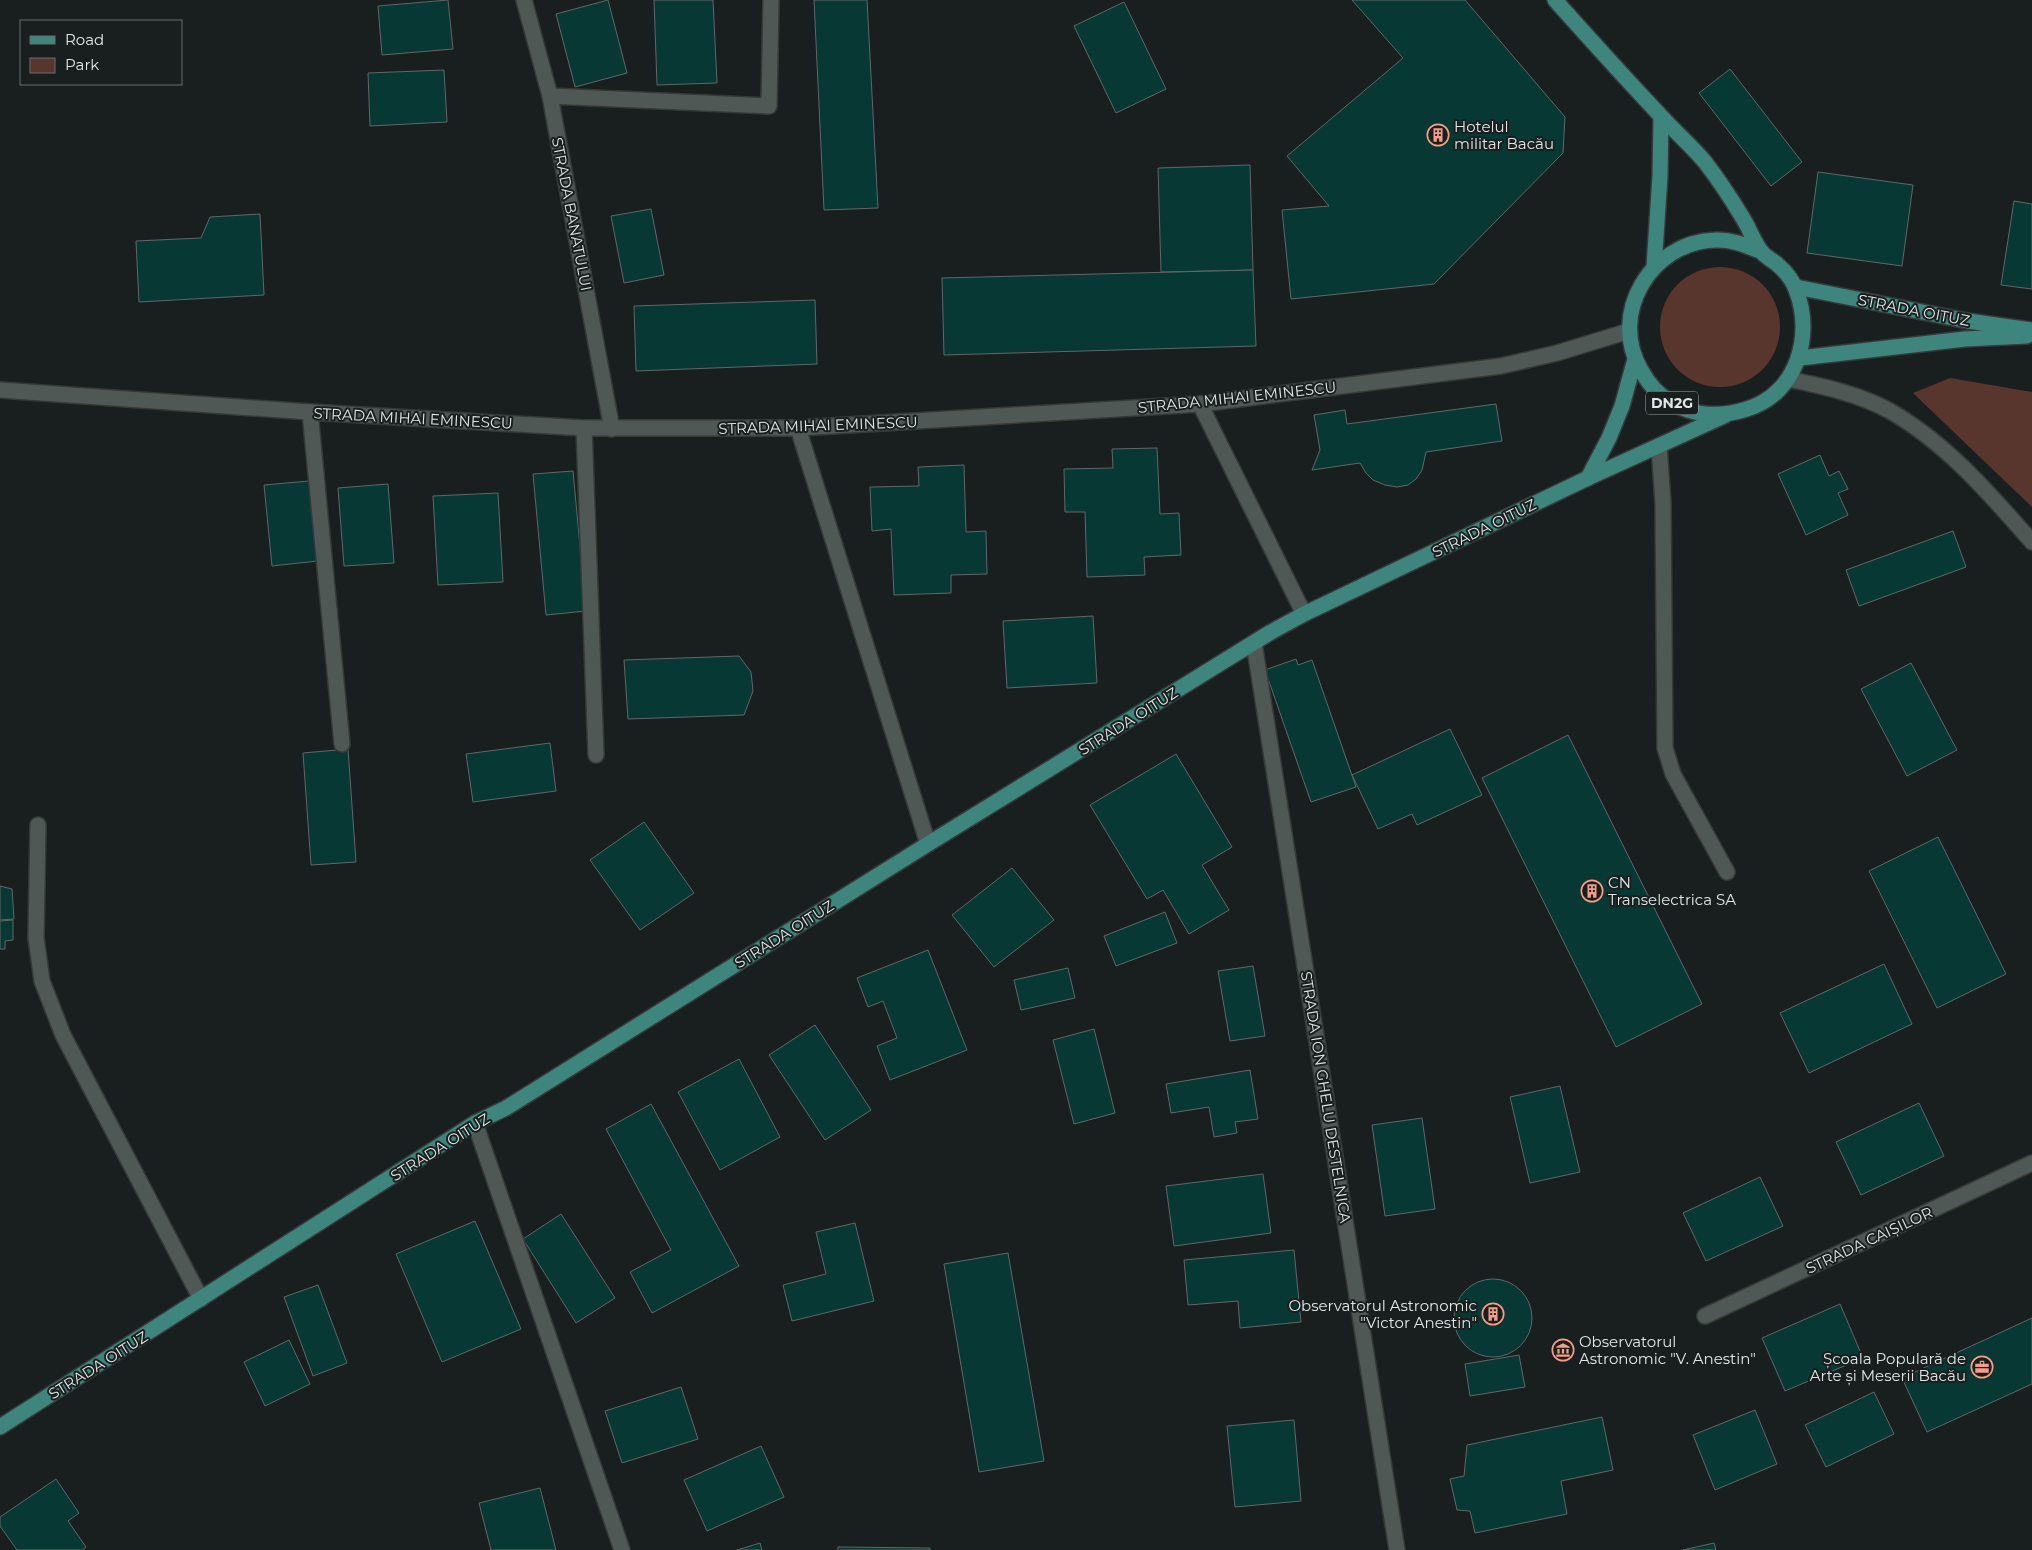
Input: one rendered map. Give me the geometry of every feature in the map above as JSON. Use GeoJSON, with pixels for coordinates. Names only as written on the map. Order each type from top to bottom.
{"type":"FeatureCollection","features":[{"type":"Feature","properties":{"kind":"main road","name":"DN2G"},"geometry":{"type":"LineString","coordinates":[[1555,0],[1661,117],[1682,136],[1705,162],[1744,219],[1762,252]]}},
{"type":"Feature","properties":{"kind":"main road"},"geometry":{"type":"LineString","coordinates":[[1654,267],[1660,176],[1661,117]]}},
{"type":"Feature","properties":{"kind":"main road","name":"DN2G"},"geometry":{"type":"LineString","coordinates":[[1716,240],[1739,243],[1762,252],[1780,266],[1796,287],[1803,310],[1804,335],[1800,358],[1788,379],[1771,396],[1750,409],[1726,415],[1697,413],[1670,402],[1649,384],[1634,359],[1629,331],[1631,308],[1640,286],[1654,267],[1672,253],[1693,243],[1716,240]]}},
{"type":"Feature","properties":{"kind":"main road","name":"STRADA OITUZ"},"geometry":{"type":"LineString","coordinates":[[1796,287],[1968,321],[2032,330]]}},
{"type":"Feature","properties":{"kind":"main road","name":"STRADA OITUZ"},"geometry":{"type":"LineString","coordinates":[[1800,358],[1965,339],[2032,336]]}},
{"type":"Feature","properties":{"kind":"main road"},"geometry":{"type":"LineString","coordinates":[[1588,478],[1609,438],[1622,406],[1634,359]]}},
{"type":"Feature","properties":{"kind":"main road","name":"STRADA OITUZ"},"geometry":{"type":"LineString","coordinates":[[0,1427],[475,1123],[506,1108],[1254,643],[1304,614],[1588,478],[1726,415]]}},
{"type":"Feature","properties":{"kind":"street","name":"STRADA BANATULUI"},"geometry":{"type":"LineString","coordinates":[[524,0],[550,96],[612,429]]}},
{"type":"Feature","properties":{"kind":"street"},"geometry":{"type":"LineString","coordinates":[[550,96],[769,106],[771,0]]}},
{"type":"Feature","properties":{"kind":"street","name":"STRADA MIHAI EMINESCU"},"geometry":{"type":"LineString","coordinates":[[0,390],[310,412],[584,428],[798,428],[1200,404],[1501,366],[1557,353],[1629,331]]}},
{"type":"Feature","properties":{"kind":"street"},"geometry":{"type":"LineString","coordinates":[[1788,379],[1853,396],[1888,410],[1927,435],[1988,491],[2032,542]]}},
{"type":"Feature","properties":{"kind":"street"},"geometry":{"type":"LineString","coordinates":[[1200,404],[1304,614]]}},
{"type":"Feature","properties":{"kind":"street"},"geometry":{"type":"LineString","coordinates":[[310,412],[342,744]]}},
{"type":"Feature","properties":{"kind":"street"},"geometry":{"type":"LineString","coordinates":[[584,428],[596,755]]}},
{"type":"Feature","properties":{"kind":"street"},"geometry":{"type":"LineString","coordinates":[[798,428],[928,844]]}},
{"type":"Feature","properties":{"kind":"street"},"geometry":{"type":"LineString","coordinates":[[1659,446],[1663,503],[1665,748],[1673,774],[1726,872]]}},
{"type":"Feature","properties":{"kind":"street","name":"STRADA ION GHELU DESTELNICA"},"geometry":{"type":"LineString","coordinates":[[1254,643],[1397,1550]]}},
{"type":"Feature","properties":{"kind":"street"},"geometry":{"type":"LineString","coordinates":[[38,825],[36,938],[42,982],[63,1036],[202,1299]]}},
{"type":"Feature","properties":{"kind":"street"},"geometry":{"type":"LineString","coordinates":[[475,1123],[622,1550]]}},
{"type":"Feature","properties":{"kind":"street","name":"STRADA CAIȘILOR"},"geometry":{"type":"LineString","coordinates":[[1705,1316],[2032,1163]]}},
{"type":"Feature","properties":{"kind":"green space"},"geometry":{"type":"Polygon","coordinates":[[[1720,267],[1743,271],[1763,284],[1776,304],[1780,327],[1776,350],[1763,370],[1743,383],[1720,387],[1697,383],[1677,370],[1664,350],[1660,327],[1664,304],[1677,284],[1697,271],[1720,267]]]}},
{"type":"Feature","properties":{"kind":"green space"},"geometry":{"type":"Polygon","coordinates":[[[1950,378],[2032,392],[2032,507],[1913,393],[1950,378]]]}},
{"type":"Feature","properties":{"kind":"building"},"geometry":{"type":"Polygon","coordinates":[[[448,0],[453,49],[382,55],[378,6],[448,0]]]}},
{"type":"Feature","properties":{"kind":"building"},"geometry":{"type":"Polygon","coordinates":[[[608,0],[627,73],[575,87],[556,14],[608,0]]]}},
{"type":"Feature","properties":{"kind":"building"},"geometry":{"type":"Polygon","coordinates":[[[654,0],[713,0],[717,83],[657,85],[654,0]]]}},
{"type":"Feature","properties":{"kind":"building"},"geometry":{"type":"Polygon","coordinates":[[[814,0],[867,0],[878,208],[824,210],[814,0]]]}},
{"type":"Feature","properties":{"kind":"building","name":"Hotelul militar Bacău"},"geometry":{"type":"Polygon","coordinates":[[[1352,0],[1465,0],[1565,117],[1563,153],[1434,284],[1291,299],[1282,210],[1329,206],[1287,156],[1403,58],[1352,0]]]}},
{"type":"Feature","properties":{"kind":"building"},"geometry":{"type":"Polygon","coordinates":[[[1124,2],[1166,89],[1116,113],[1074,26],[1124,2]]]}},
{"type":"Feature","properties":{"kind":"building"},"geometry":{"type":"Polygon","coordinates":[[[1730,69],[1802,162],[1771,186],[1699,93],[1730,69]]]}},
{"type":"Feature","properties":{"kind":"building"},"geometry":{"type":"Polygon","coordinates":[[[444,70],[447,122],[370,126],[368,73],[444,70]]]}},
{"type":"Feature","properties":{"kind":"building"},"geometry":{"type":"Polygon","coordinates":[[[1250,165],[1253,270],[1161,272],[1158,168],[1250,165]]]}},
{"type":"Feature","properties":{"kind":"building"},"geometry":{"type":"Polygon","coordinates":[[[1818,172],[1913,185],[1902,266],[1807,253],[1818,172]]]}},
{"type":"Feature","properties":{"kind":"building"},"geometry":{"type":"Polygon","coordinates":[[[2014,201],[2032,204],[2032,289],[2001,285],[2014,201]]]}},
{"type":"Feature","properties":{"kind":"building"},"geometry":{"type":"Polygon","coordinates":[[[651,209],[664,275],[624,283],[611,216],[651,209]]]}},
{"type":"Feature","properties":{"kind":"building"},"geometry":{"type":"Polygon","coordinates":[[[260,214],[264,295],[139,302],[136,241],[201,238],[210,217],[260,214]]]}},
{"type":"Feature","properties":{"kind":"building"},"geometry":{"type":"Polygon","coordinates":[[[1253,270],[1256,346],[944,355],[942,278],[1253,270]]]}},
{"type":"Feature","properties":{"kind":"building"},"geometry":{"type":"Polygon","coordinates":[[[815,300],[817,364],[636,371],[634,306],[815,300]]]}},
{"type":"Feature","properties":{"kind":"building"},"geometry":{"type":"Polygon","coordinates":[[[1496,404],[1502,441],[1426,452],[1422,470],[1416,479],[1408,485],[1397,487],[1373,480],[1360,463],[1312,470],[1320,450],[1314,415],[1345,410],[1347,424],[1496,404]]]}},
{"type":"Feature","properties":{"kind":"building"},"geometry":{"type":"Polygon","coordinates":[[[1157,448],[1160,514],[1179,513],[1181,555],[1144,557],[1145,575],[1087,577],[1085,512],[1065,512],[1064,469],[1113,468],[1112,449],[1157,448]]]}},
{"type":"Feature","properties":{"kind":"building"},"geometry":{"type":"Polygon","coordinates":[[[1820,455],[1829,476],[1839,471],[1848,489],[1838,493],[1848,515],[1806,535],[1778,474],[1820,455]]]}},
{"type":"Feature","properties":{"kind":"building"},"geometry":{"type":"Polygon","coordinates":[[[964,465],[966,532],[986,531],[987,574],[951,575],[951,593],[894,595],[891,529],[872,531],[870,487],[919,486],[918,467],[964,465]]]}},
{"type":"Feature","properties":{"kind":"building"},"geometry":{"type":"Polygon","coordinates":[[[573,471],[586,611],[546,615],[533,474],[573,471]]]}},
{"type":"Feature","properties":{"kind":"building"},"geometry":{"type":"Polygon","coordinates":[[[309,481],[318,561],[272,566],[264,485],[309,481]]]}},
{"type":"Feature","properties":{"kind":"building"},"geometry":{"type":"Polygon","coordinates":[[[388,484],[394,563],[344,566],[338,488],[388,484]]]}},
{"type":"Feature","properties":{"kind":"building"},"geometry":{"type":"Polygon","coordinates":[[[498,493],[503,582],[438,585],[433,496],[498,493]]]}},
{"type":"Feature","properties":{"kind":"building"},"geometry":{"type":"Polygon","coordinates":[[[1953,531],[1966,567],[1859,606],[1846,570],[1953,531]]]}},
{"type":"Feature","properties":{"kind":"building"},"geometry":{"type":"Polygon","coordinates":[[[1093,616],[1097,683],[1007,688],[1003,621],[1093,616]]]}},
{"type":"Feature","properties":{"kind":"building"},"geometry":{"type":"Polygon","coordinates":[[[739,656],[751,672],[753,691],[744,715],[628,719],[624,660],[739,656]]]}},
{"type":"Feature","properties":{"kind":"building"},"geometry":{"type":"Polygon","coordinates":[[[1296,659],[1298,665],[1312,660],[1356,787],[1311,802],[1265,670],[1296,659]]]}},
{"type":"Feature","properties":{"kind":"building"},"geometry":{"type":"Polygon","coordinates":[[[1911,663],[1957,750],[1907,776],[1861,689],[1911,663]]]}},
{"type":"Feature","properties":{"kind":"building"},"geometry":{"type":"Polygon","coordinates":[[[1450,729],[1482,795],[1417,825],[1412,814],[1378,829],[1352,775],[1450,729]]]}},
{"type":"Feature","properties":{"kind":"building","name":"CN Transelectrica SA"},"geometry":{"type":"Polygon","coordinates":[[[1568,735],[1702,1004],[1616,1047],[1482,778],[1568,735]]]}},
{"type":"Feature","properties":{"kind":"building"},"geometry":{"type":"Polygon","coordinates":[[[550,743],[556,791],[473,802],[466,754],[550,743]]]}},
{"type":"Feature","properties":{"kind":"building"},"geometry":{"type":"Polygon","coordinates":[[[348,749],[356,862],[311,865],[303,753],[348,749]]]}},
{"type":"Feature","properties":{"kind":"building"},"geometry":{"type":"Polygon","coordinates":[[[1176,754],[1232,847],[1202,865],[1229,910],[1189,934],[1163,890],[1147,899],[1090,805],[1176,754]]]}},
{"type":"Feature","properties":{"kind":"building"},"geometry":{"type":"Polygon","coordinates":[[[644,822],[694,893],[640,930],[590,860],[644,822]]]}},
{"type":"Feature","properties":{"kind":"building"},"geometry":{"type":"Polygon","coordinates":[[[1938,837],[2006,974],[1937,1008],[1869,871],[1938,837]]]}},
{"type":"Feature","properties":{"kind":"building"},"geometry":{"type":"Polygon","coordinates":[[[1012,868],[1054,920],[994,967],[952,915],[1012,868]]]}},
{"type":"Feature","properties":{"kind":"building"},"geometry":{"type":"Polygon","coordinates":[[[0,886],[12,889],[14,919],[0,920],[0,886]]]}},
{"type":"Feature","properties":{"kind":"building"},"geometry":{"type":"Polygon","coordinates":[[[1165,912],[1177,943],[1116,966],[1104,936],[1165,912]]]}},
{"type":"Feature","properties":{"kind":"building"},"geometry":{"type":"Polygon","coordinates":[[[13,920],[13,940],[5,941],[5,949],[0,949],[0,921],[13,920]]]}},
{"type":"Feature","properties":{"kind":"building"},"geometry":{"type":"Polygon","coordinates":[[[928,950],[967,1050],[890,1080],[877,1046],[897,1038],[883,1001],[868,1007],[857,978],[928,950]]]}},
{"type":"Feature","properties":{"kind":"building"},"geometry":{"type":"Polygon","coordinates":[[[1884,964],[1912,1024],[1809,1073],[1780,1013],[1884,964]]]}},
{"type":"Feature","properties":{"kind":"building"},"geometry":{"type":"Polygon","coordinates":[[[1253,966],[1265,1036],[1230,1041],[1218,971],[1253,966]]]}},
{"type":"Feature","properties":{"kind":"building"},"geometry":{"type":"Polygon","coordinates":[[[1068,968],[1075,998],[1021,1010],[1014,980],[1068,968]]]}},
{"type":"Feature","properties":{"kind":"building"},"geometry":{"type":"Polygon","coordinates":[[[815,1025],[871,1110],[825,1140],[769,1055],[815,1025]]]}},
{"type":"Feature","properties":{"kind":"building"},"geometry":{"type":"Polygon","coordinates":[[[1094,1029],[1115,1113],[1074,1124],[1053,1040],[1094,1029]]]}},
{"type":"Feature","properties":{"kind":"building"},"geometry":{"type":"Polygon","coordinates":[[[739,1059],[780,1137],[720,1170],[678,1092],[739,1059]]]}},
{"type":"Feature","properties":{"kind":"building"},"geometry":{"type":"Polygon","coordinates":[[[1250,1070],[1258,1119],[1235,1122],[1237,1133],[1214,1137],[1209,1107],[1171,1113],[1166,1084],[1250,1070]]]}},
{"type":"Feature","properties":{"kind":"building"},"geometry":{"type":"Polygon","coordinates":[[[1560,1086],[1580,1172],[1530,1183],[1510,1097],[1560,1086]]]}},
{"type":"Feature","properties":{"kind":"building"},"geometry":{"type":"Polygon","coordinates":[[[1919,1103],[1944,1156],[1861,1195],[1836,1142],[1919,1103]]]}},
{"type":"Feature","properties":{"kind":"building"},"geometry":{"type":"Polygon","coordinates":[[[651,1104],[739,1266],[652,1313],[630,1272],[671,1250],[606,1129],[651,1104]]]}},
{"type":"Feature","properties":{"kind":"building"},"geometry":{"type":"Polygon","coordinates":[[[1422,1118],[1435,1209],[1385,1216],[1372,1125],[1422,1118]]]}},
{"type":"Feature","properties":{"kind":"building"},"geometry":{"type":"Polygon","coordinates":[[[1263,1174],[1271,1233],[1174,1246],[1166,1186],[1263,1174]]]}},
{"type":"Feature","properties":{"kind":"building"},"geometry":{"type":"Polygon","coordinates":[[[1760,1177],[1783,1226],[1706,1261],[1683,1213],[1760,1177]]]}},
{"type":"Feature","properties":{"kind":"building"},"geometry":{"type":"Polygon","coordinates":[[[561,1214],[615,1298],[576,1323],[523,1239],[561,1214]]]}},
{"type":"Feature","properties":{"kind":"building"},"geometry":{"type":"Polygon","coordinates":[[[475,1221],[521,1329],[442,1362],[396,1254],[475,1221]]]}},
{"type":"Feature","properties":{"kind":"building"},"geometry":{"type":"Polygon","coordinates":[[[855,1223],[874,1301],[792,1321],[783,1285],[826,1274],[816,1232],[855,1223]]]}},
{"type":"Feature","properties":{"kind":"building"},"geometry":{"type":"Polygon","coordinates":[[[1294,1250],[1301,1322],[1240,1328],[1238,1301],[1188,1305],[1184,1260],[1294,1250]]]}},
{"type":"Feature","properties":{"kind":"building"},"geometry":{"type":"Polygon","coordinates":[[[1008,1253],[1044,1461],[979,1472],[944,1264],[1008,1253]]]}},
{"type":"Feature","properties":{"kind":"building","name":"Observatorul Astronomic \"Victor Anestin\""},"geometry":{"type":"Polygon","coordinates":[[[1485,1279],[1501,1279],[1515,1285],[1526,1296],[1532,1310],[1532,1326],[1526,1340],[1515,1351],[1501,1357],[1485,1357],[1471,1351],[1460,1340],[1454,1326],[1454,1310],[1460,1296],[1471,1285],[1485,1279]]]}},
{"type":"Feature","properties":{"kind":"building"},"geometry":{"type":"Polygon","coordinates":[[[318,1285],[347,1363],[313,1376],[284,1297],[318,1285]]]}},
{"type":"Feature","properties":{"kind":"building"},"geometry":{"type":"Polygon","coordinates":[[[1840,1304],[1863,1358],[1785,1391],[1762,1338],[1840,1304]]]}},
{"type":"Feature","properties":{"kind":"building"},"geometry":{"type":"Polygon","coordinates":[[[2032,1318],[2032,1384],[1927,1432],[1902,1378],[2032,1318]]]}},
{"type":"Feature","properties":{"kind":"building"},"geometry":{"type":"Polygon","coordinates":[[[289,1340],[310,1384],[265,1406],[244,1362],[289,1340]]]}},
{"type":"Feature","properties":{"kind":"building"},"geometry":{"type":"Polygon","coordinates":[[[1519,1355],[1525,1387],[1470,1396],[1465,1364],[1519,1355]]]}},
{"type":"Feature","properties":{"kind":"building"},"geometry":{"type":"Polygon","coordinates":[[[681,1387],[698,1439],[622,1463],[605,1411],[681,1387]]]}},
{"type":"Feature","properties":{"kind":"building"},"geometry":{"type":"Polygon","coordinates":[[[1874,1392],[1894,1434],[1826,1467],[1805,1425],[1874,1392]]]}},
{"type":"Feature","properties":{"kind":"building"},"geometry":{"type":"Polygon","coordinates":[[[1755,1410],[1777,1464],[1715,1490],[1693,1435],[1755,1410]]]}},
{"type":"Feature","properties":{"kind":"building"},"geometry":{"type":"Polygon","coordinates":[[[1602,1417],[1613,1470],[1561,1481],[1567,1514],[1475,1533],[1470,1511],[1457,1510],[1450,1479],[1464,1476],[1467,1445],[1602,1417]]]}},
{"type":"Feature","properties":{"kind":"building"},"geometry":{"type":"Polygon","coordinates":[[[1294,1420],[1301,1501],[1235,1507],[1227,1426],[1294,1420]]]}},
{"type":"Feature","properties":{"kind":"building"},"geometry":{"type":"Polygon","coordinates":[[[761,1446],[784,1497],[707,1531],[684,1480],[761,1446]]]}},
{"type":"Feature","properties":{"kind":"building"},"geometry":{"type":"Polygon","coordinates":[[[56,1479],[79,1513],[68,1521],[86,1547],[82,1550],[17,1550],[0,1526],[0,1517],[56,1479]]]}},
{"type":"Feature","properties":{"kind":"building"},"geometry":{"type":"Polygon","coordinates":[[[540,1488],[556,1550],[491,1550],[479,1503],[540,1488]]]}},
{"type":"Feature","properties":{"kind":"building"},"geometry":{"type":"Polygon","coordinates":[[[760,1543],[762,1550],[737,1550],[760,1543]]]}},
{"type":"Feature","properties":{"kind":"building"},"geometry":{"type":"Polygon","coordinates":[[[1714,1543],[1716,1550],[1683,1550],[1714,1543]]]}},
{"type":"Feature","properties":{"kind":"building"},"geometry":{"type":"Polygon","coordinates":[[[838,1547],[930,1548],[930,1550],[838,1550],[838,1547]]]}},
{"type":"Feature","properties":{"kind":"place","name":"Hotelul militar Bacău"},"geometry":{"type":"Point","coordinates":[1438,135]}},
{"type":"Feature","properties":{"kind":"place","name":"CN Transelectrica SA"},"geometry":{"type":"Point","coordinates":[1592,891]}},
{"type":"Feature","properties":{"kind":"place","name":"Observatorul Astronomic \"Victor Anestin\""},"geometry":{"type":"Point","coordinates":[1493,1314]}},
{"type":"Feature","properties":{"kind":"place","name":"Observatorul Astronomic \"V. Anestin\""},"geometry":{"type":"Point","coordinates":[1563,1350]}},
{"type":"Feature","properties":{"kind":"place","name":"Școala Populară de Arte și Meserii Bacău"},"geometry":{"type":"Point","coordinates":[1982,1367]}}]}
